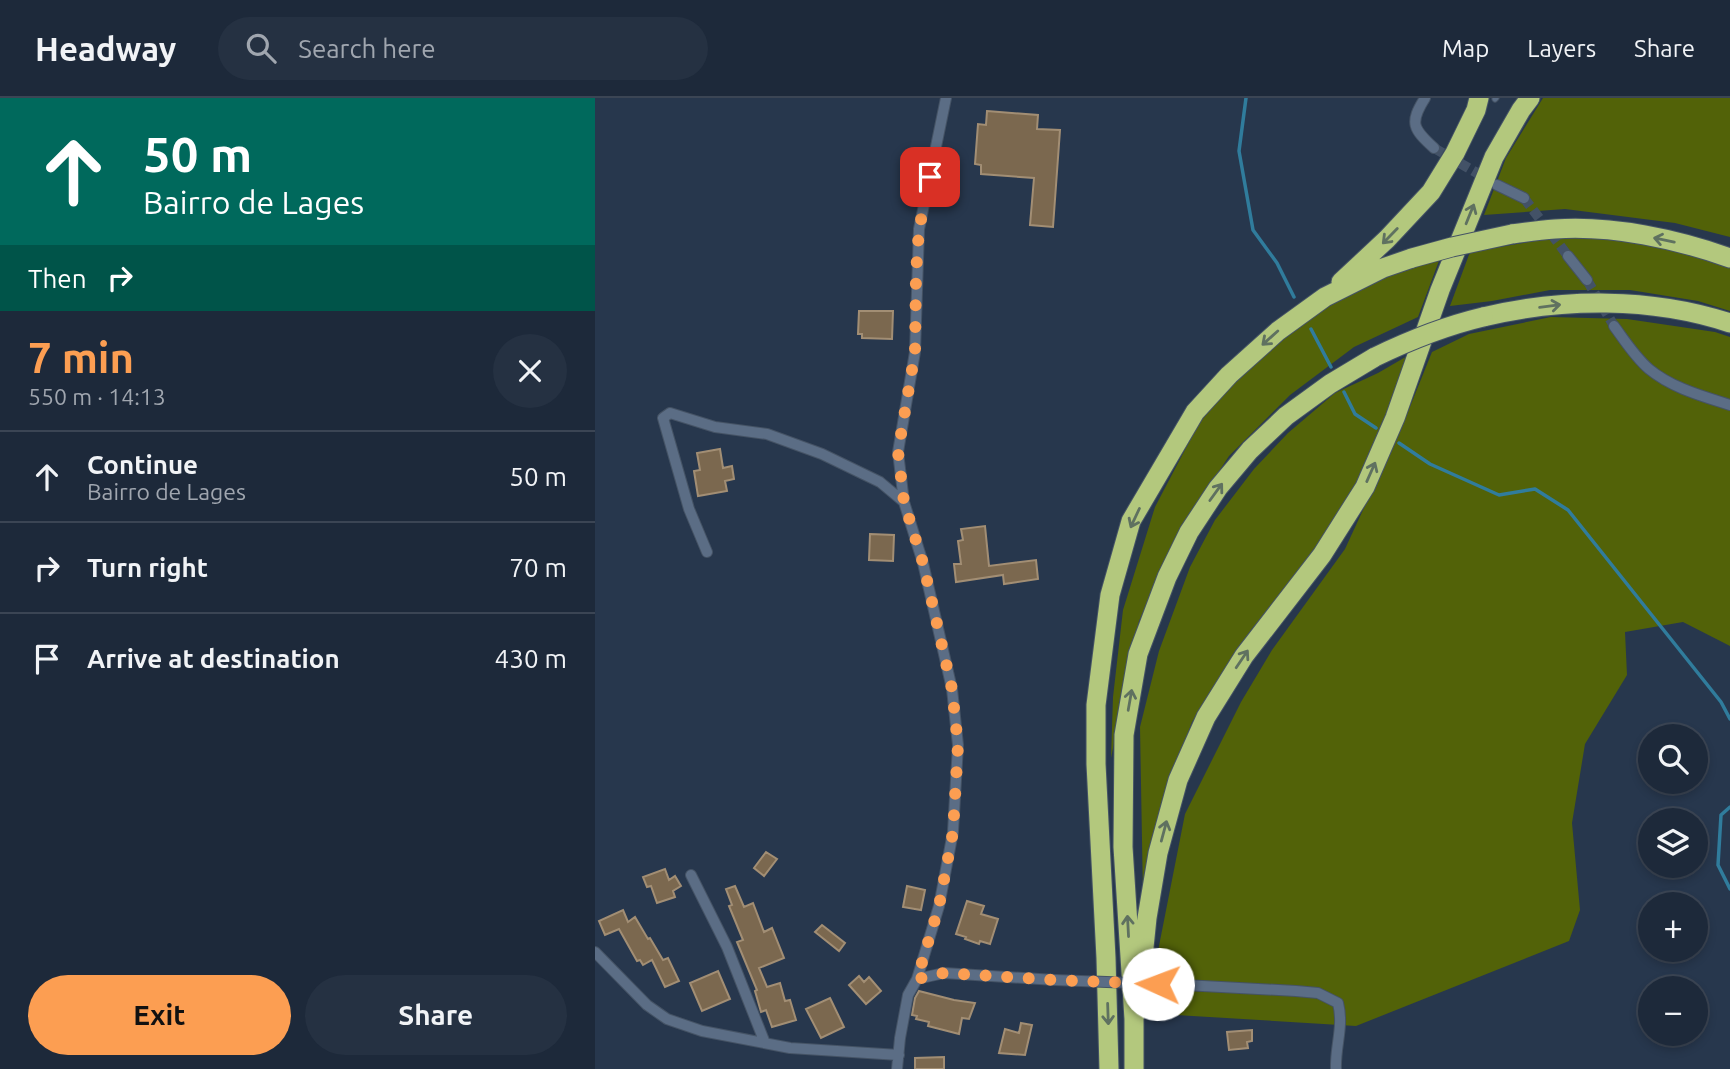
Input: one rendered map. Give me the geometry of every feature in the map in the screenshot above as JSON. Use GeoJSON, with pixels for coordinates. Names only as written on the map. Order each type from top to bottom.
{"type":"FeatureCollection","features":[{"type":"Feature","properties":{"kind":"highway"},"geometry":{"type":"LineString","coordinates":[[1325,298],[1387,239],[1431,192],[1455,153],[1476,110],[1490,98]]}},
{"type":"Feature","properties":{"kind":"highway"},"geometry":{"type":"LineString","coordinates":[[1134,1019],[1158,853],[1178,780],[1206,717],[1244,656],[1322,555],[1365,487],[1395,418],[1440,290],[1494,157],[1530,98]]}},
{"type":"Feature","properties":{"kind":"highway"},"geometry":{"type":"LineString","coordinates":[[1109,1069],[1106,946],[1096,764],[1096,705],[1110,595],[1131,522],[1195,412],[1229,375],[1277,331],[1325,298],[1383,268],[1412,258],[1512,234],[1557,229],[1609,230],[1667,240],[1730,258]]}},
{"type":"Feature","properties":{"kind":"highway"},"geometry":{"type":"LineString","coordinates":[[1134,1069],[1134,1019],[1123,847],[1124,735],[1138,654],[1172,566],[1189,532],[1218,488],[1250,450],[1286,416],[1330,384],[1375,356],[1461,322],[1559,304],[1608,303],[1657,307],[1730,323]]}},
{"type":"Feature","properties":{"kind":"street"},"geometry":{"type":"LineString","coordinates":[[897,1069],[908,995],[917,979],[939,906],[953,832],[958,745],[952,689],[923,563],[904,502],[898,452],[915,352],[919,229],[946,98]]}},
{"type":"Feature","properties":{"kind":"street"},"geometry":{"type":"LineString","coordinates":[[1425,98],[1414,117],[1415,127],[1434,148]]}},
{"type":"Feature","properties":{"kind":"street"},"geometry":{"type":"LineString","coordinates":[[1497,185],[1524,198]]}},
{"type":"Feature","properties":{"kind":"street"},"geometry":{"type":"LineString","coordinates":[[1568,256],[1587,280]]}},
{"type":"Feature","properties":{"kind":"street"},"geometry":{"type":"LineString","coordinates":[[1614,326],[1647,368],[1664,380],[1730,405]]}},
{"type":"Feature","properties":{"kind":"street"},"geometry":{"type":"LineString","coordinates":[[707,551],[689,509],[663,418],[670,413],[715,427],[767,434],[823,454],[880,482],[904,502]]}},
{"type":"Feature","properties":{"kind":"street"},"geometry":{"type":"LineString","coordinates":[[691,875],[727,947],[765,1043]]}},
{"type":"Feature","properties":{"kind":"street"},"geometry":{"type":"LineString","coordinates":[[595,952],[647,1005],[667,1019],[702,1031],[790,1048],[899,1055]]}},
{"type":"Feature","properties":{"kind":"street"},"geometry":{"type":"LineString","coordinates":[[917,979],[944,973],[1318,993],[1338,1003],[1342,1017],[1336,1069]]}},
{"type":"Feature","properties":{"kind":"green space"},"geometry":{"type":"Polygon","coordinates":[[[1543,98],[1730,98],[1730,237],[1675,223],[1565,209],[1484,215],[1506,158],[1543,98]]]}},
{"type":"Feature","properties":{"kind":"green space"},"geometry":{"type":"Polygon","coordinates":[[[1570,235],[1632,240],[1730,267],[1730,311],[1698,301],[1630,290],[1550,290],[1450,306],[1470,252],[1570,235]]]}},
{"type":"Feature","properties":{"kind":"green space"},"geometry":{"type":"Polygon","coordinates":[[[1440,258],[1418,317],[1354,347],[1290,395],[1229,456],[1184,525],[1139,621],[1111,758],[1113,697],[1123,610],[1155,507],[1199,423],[1242,373],[1277,341],[1322,309],[1356,288],[1440,258]]]}},
{"type":"Feature","properties":{"kind":"green space"},"geometry":{"type":"Polygon","coordinates":[[[1551,317],[1627,319],[1715,332],[1730,337],[1730,646],[1683,622],[1625,632],[1627,675],[1585,744],[1572,823],[1580,910],[1569,941],[1356,1026],[1160,1014],[1156,961],[1185,814],[1241,702],[1272,650],[1345,549],[1405,419],[1432,352],[1469,334],[1551,317]]]}},
{"type":"Feature","properties":{"kind":"green space"},"geometry":{"type":"Polygon","coordinates":[[[1409,355],[1353,492],[1319,547],[1251,630],[1192,722],[1173,774],[1143,897],[1140,727],[1159,651],[1190,567],[1215,520],[1254,469],[1288,433],[1335,393],[1409,355]]]}},
{"type":"Feature","properties":{"kind":"building"},"geometry":{"type":"Polygon","coordinates":[[[987,111],[1038,115],[1037,129],[1060,130],[1053,227],[1030,225],[1034,178],[981,174],[981,165],[975,164],[978,124],[986,125],[987,111]]]}},
{"type":"Feature","properties":{"kind":"building"},"geometry":{"type":"Polygon","coordinates":[[[859,311],[893,311],[892,339],[862,338],[862,334],[858,334],[859,311]]]}},
{"type":"Feature","properties":{"kind":"building"},"geometry":{"type":"Polygon","coordinates":[[[720,449],[723,468],[732,466],[734,479],[725,481],[727,491],[698,496],[694,471],[700,470],[697,453],[720,449]]]}},
{"type":"Feature","properties":{"kind":"building"},"geometry":{"type":"Polygon","coordinates":[[[985,526],[989,566],[1036,560],[1038,579],[1004,584],[1003,575],[956,582],[954,564],[961,564],[958,541],[963,540],[961,529],[985,526]]]}},
{"type":"Feature","properties":{"kind":"building"},"geometry":{"type":"Polygon","coordinates":[[[870,534],[894,535],[893,561],[869,560],[870,534]]]}},
{"type":"Feature","properties":{"kind":"building"},"geometry":{"type":"Polygon","coordinates":[[[766,852],[777,859],[764,876],[754,868],[766,852]]]}},
{"type":"Feature","properties":{"kind":"building"},"geometry":{"type":"Polygon","coordinates":[[[665,869],[669,880],[675,876],[681,886],[673,891],[675,897],[657,903],[651,886],[647,887],[643,877],[665,869]]]}},
{"type":"Feature","properties":{"kind":"building"},"geometry":{"type":"Polygon","coordinates":[[[735,886],[744,907],[753,903],[764,932],[772,928],[784,958],[759,968],[767,987],[780,983],[785,1001],[790,1000],[796,1020],[772,1027],[766,1010],[761,1012],[755,991],[757,990],[737,942],[743,940],[729,906],[732,905],[726,889],[735,886]]]}},
{"type":"Feature","properties":{"kind":"building"},"geometry":{"type":"Polygon","coordinates":[[[907,886],[925,890],[921,910],[903,907],[907,886]]]}},
{"type":"Feature","properties":{"kind":"building"},"geometry":{"type":"Polygon","coordinates":[[[967,901],[984,906],[981,914],[998,919],[990,944],[980,941],[979,944],[956,934],[967,901]]]}},
{"type":"Feature","properties":{"kind":"building"},"geometry":{"type":"Polygon","coordinates":[[[623,910],[628,922],[635,917],[663,960],[668,958],[679,981],[665,987],[652,960],[643,965],[640,960],[637,961],[619,929],[605,935],[599,921],[623,910]]]}},
{"type":"Feature","properties":{"kind":"building"},"geometry":{"type":"Polygon","coordinates":[[[822,925],[845,943],[839,951],[815,932],[822,925]]]}},
{"type":"Feature","properties":{"kind":"building"},"geometry":{"type":"Polygon","coordinates":[[[718,971],[730,999],[702,1011],[690,983],[718,971]]]}},
{"type":"Feature","properties":{"kind":"building"},"geometry":{"type":"Polygon","coordinates":[[[859,976],[864,982],[869,977],[881,991],[866,1004],[849,985],[859,976]]]}},
{"type":"Feature","properties":{"kind":"building"},"geometry":{"type":"Polygon","coordinates":[[[919,991],[975,1003],[969,1019],[962,1018],[959,1034],[928,1026],[929,1022],[916,1019],[917,1016],[912,1015],[919,991]]]}},
{"type":"Feature","properties":{"kind":"building"},"geometry":{"type":"Polygon","coordinates":[[[830,998],[844,1027],[821,1038],[806,1009],[830,998]]]}},
{"type":"Feature","properties":{"kind":"building"},"geometry":{"type":"Polygon","coordinates":[[[1021,1023],[1032,1025],[1025,1055],[999,1053],[1005,1029],[1019,1033],[1021,1023]]]}},
{"type":"Feature","properties":{"kind":"building"},"geometry":{"type":"Polygon","coordinates":[[[1252,1030],[1252,1041],[1247,1042],[1248,1048],[1229,1050],[1227,1032],[1252,1030]]]}},
{"type":"Feature","properties":{"kind":"building"},"geometry":{"type":"Polygon","coordinates":[[[944,1057],[944,1069],[915,1069],[915,1058],[944,1057]]]}},
{"type":"Feature","properties":{"kind":"waterway"},"geometry":{"type":"LineString","coordinates":[[1246,98],[1239,151],[1253,230],[1277,263],[1294,297]]}},
{"type":"Feature","properties":{"kind":"waterway"},"geometry":{"type":"LineString","coordinates":[[1311,329],[1331,367]]}},
{"type":"Feature","properties":{"kind":"waterway"},"geometry":{"type":"LineString","coordinates":[[1344,392],[1355,414],[1376,428]]}},
{"type":"Feature","properties":{"kind":"waterway"},"geometry":{"type":"LineString","coordinates":[[1399,443],[1430,464],[1499,495],[1535,489],[1568,510],[1721,702],[1730,719]]}},
{"type":"Feature","properties":{"kind":"waterway"},"geometry":{"type":"LineString","coordinates":[[1730,807],[1721,815],[1718,865],[1730,889]]}},
{"type":"Feature","properties":{"kind":"tunnel"},"geometry":{"type":"LineString","coordinates":[[1434,148],[1489,180]]}},
{"type":"Feature","properties":{"kind":"tunnel"},"geometry":{"type":"LineString","coordinates":[[1524,198],[1568,256]]}},
{"type":"Feature","properties":{"kind":"tunnel"},"geometry":{"type":"LineString","coordinates":[[1587,280],[1614,326]]}},
{"type":"Feature","properties":{"kind":"route"},"geometry":{"type":"LineString","coordinates":[[930,177],[919,229],[915,352],[898,452],[904,502],[923,563],[952,689],[958,745],[953,832],[939,906],[917,979],[944,973],[1158,984]]}}]}
